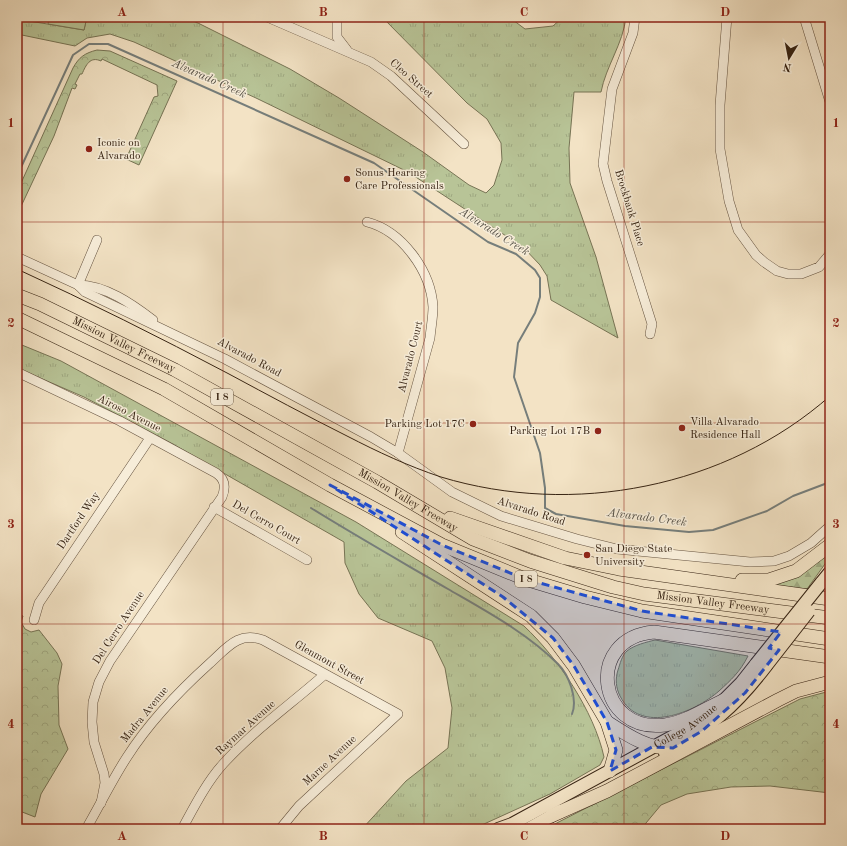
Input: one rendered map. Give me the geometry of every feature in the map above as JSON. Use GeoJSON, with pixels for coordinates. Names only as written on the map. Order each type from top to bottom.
{"type":"FeatureCollection","features":[{"type":"Feature","properties":{"kind":"highway","name":"Mission Valley Freeway"},"geometry":{"type":"LineString","coordinates":[[17,295],[40,304],[175,370],[473,538],[530,561],[613,587],[644,594],[830,618]]}},
{"type":"Feature","properties":{"kind":"highway","name":"Mission Valley Freeway"},"geometry":{"type":"LineString","coordinates":[[17,318],[164,389],[330,485],[442,545],[525,579],[570,593],[635,610],[685,619],[830,639]]}},
{"type":"Feature","properties":{"kind":"highway"},"geometry":{"type":"LineString","coordinates":[[330,485],[530,616],[553,638],[574,666],[607,722],[616,750],[610,771]]}},
{"type":"Feature","properties":{"kind":"highway"},"geometry":{"type":"LineString","coordinates":[[421,509],[565,558],[619,569],[676,578],[830,599]]}},
{"type":"Feature","properties":{"kind":"highway"},"geometry":{"type":"LineString","coordinates":[[676,578],[769,580],[796,571],[830,544]]}},
{"type":"Feature","properties":{"kind":"highway"},"geometry":{"type":"LineString","coordinates":[[724,700],[675,724],[656,726],[638,723],[627,718],[614,702],[608,684],[608,668],[613,656],[622,645],[640,634],[654,632],[830,657]]}},
{"type":"Feature","properties":{"kind":"highway"},"geometry":{"type":"LineString","coordinates":[[551,816],[608,791],[796,691],[830,682]]}},
{"type":"Feature","properties":{"kind":"highway"},"geometry":{"type":"LineString","coordinates":[[607,722],[652,747],[673,748]]}},
{"type":"Feature","properties":{"kind":"main road","name":"College Avenue"},"geometry":{"type":"LineString","coordinates":[[498,829],[512,824],[690,727],[724,700],[761,665],[827,584],[830,572]]}},
{"type":"Feature","properties":{"kind":"main road","name":"College Avenue"},"geometry":{"type":"LineString","coordinates":[[528,829],[702,731],[729,709],[745,693],[761,665]]}},
{"type":"Feature","properties":{"kind":"street","name":"Cleo Street"},"geometry":{"type":"LineString","coordinates":[[267,17],[371,62],[391,76],[464,144]]}},
{"type":"Feature","properties":{"kind":"street"},"geometry":{"type":"LineString","coordinates":[[337,17],[337,37],[345,49],[352,53]]}},
{"type":"Feature","properties":{"kind":"street","name":"Brockbank Place"},"geometry":{"type":"LineString","coordinates":[[635,17],[633,33],[612,90],[603,164],[652,324],[650,334]]}},
{"type":"Feature","properties":{"kind":"street"},"geometry":{"type":"LineString","coordinates":[[727,17],[720,105],[720,149],[729,201],[738,230],[756,255],[777,271],[788,274],[801,274],[819,267],[830,254]]}},
{"type":"Feature","properties":{"kind":"street"},"geometry":{"type":"LineString","coordinates":[[804,17],[830,102]]}},
{"type":"Feature","properties":{"kind":"street","name":"Alvarado Court"},"geometry":{"type":"LineString","coordinates":[[367,222],[381,226],[402,242],[420,266],[430,290],[433,305],[430,338],[398,453]]}},
{"type":"Feature","properties":{"kind":"street"},"geometry":{"type":"LineString","coordinates":[[78,285],[97,240]]}},
{"type":"Feature","properties":{"kind":"street","name":"Alvarado Road"},"geometry":{"type":"LineString","coordinates":[[17,257],[78,285],[85,292],[232,362],[398,453],[452,492],[501,516],[577,539],[617,549],[750,562],[766,562],[781,559],[797,552],[811,543],[830,526]]}},
{"type":"Feature","properties":{"kind":"street","name":"Airoso Avenue"},"geometry":{"type":"LineString","coordinates":[[17,372],[120,421],[216,472],[224,484]]}},
{"type":"Feature","properties":{"kind":"street","name":"Dartford Way"},"geometry":{"type":"LineString","coordinates":[[34,620],[39,602],[150,438]]}},
{"type":"Feature","properties":{"kind":"street","name":"Del Cerro Avenue"},"geometry":{"type":"LineString","coordinates":[[101,803],[105,782],[94,742],[92,722],[93,702],[98,682],[110,661],[222,497],[224,484]]}},
{"type":"Feature","properties":{"kind":"street","name":"Del Cerro Court"},"geometry":{"type":"LineString","coordinates":[[214,507],[307,560]]}},
{"type":"Feature","properties":{"kind":"street","name":"Madra Avenue"},"geometry":{"type":"LineString","coordinates":[[86,829],[126,757],[167,704],[234,642],[246,637]]}},
{"type":"Feature","properties":{"kind":"street","name":"Glenmont Street"},"geometry":{"type":"LineString","coordinates":[[246,637],[263,640],[324,675],[398,714]]}},
{"type":"Feature","properties":{"kind":"street","name":"Raymar Avenue"},"geometry":{"type":"LineString","coordinates":[[182,829],[200,797],[222,765],[246,741],[324,675]]}},
{"type":"Feature","properties":{"kind":"street","name":"Marne Avenue"},"geometry":{"type":"LineString","coordinates":[[280,829],[300,806],[398,714]]}},
{"type":"Feature","properties":{"kind":"highlighted area"},"geometry":{"type":"Polygon","coordinates":[[[330,485],[442,545],[525,579],[642,611],[781,632],[769,648],[779,650],[745,693],[702,731],[673,748],[652,747],[610,771],[616,750],[607,722],[574,666],[553,638],[503,597],[330,485]]]}},
{"type":"Feature","properties":{"kind":"green space"},"geometry":{"type":"Polygon","coordinates":[[[49,17],[87,17],[84,30],[48,24],[49,17]]]}},
{"type":"Feature","properties":{"kind":"green space"},"geometry":{"type":"Polygon","coordinates":[[[87,17],[183,17],[198,23],[290,69],[339,98],[423,152],[469,185],[486,193],[494,185],[502,160],[501,143],[487,119],[467,103],[382,17],[509,17],[525,29],[553,26],[563,17],[626,17],[622,36],[603,82],[601,92],[574,92],[569,148],[570,183],[596,257],[618,338],[551,300],[547,276],[540,265],[523,247],[408,172],[256,98],[134,42],[110,34],[87,38],[75,46],[17,34],[17,19],[84,30],[87,17]]]}},
{"type":"Feature","properties":{"kind":"green space"},"geometry":{"type":"Polygon","coordinates":[[[97,50],[110,51],[177,81],[139,165],[126,159],[154,97],[158,96],[157,85],[102,59],[101,61],[91,61],[82,74],[80,74],[75,84],[77,85],[75,89],[72,88],[54,136],[17,215],[17,192],[73,68],[83,56],[97,50]]]}},
{"type":"Feature","properties":{"kind":"green space"},"geometry":{"type":"Polygon","coordinates":[[[17,343],[61,361],[356,522],[524,626],[562,669],[583,704],[599,739],[604,757],[600,765],[550,794],[473,829],[362,829],[406,781],[448,748],[452,708],[445,668],[432,641],[378,618],[359,594],[345,563],[344,542],[171,443],[84,397],[17,368],[17,343]]]}},
{"type":"Feature","properties":{"kind":"green space"},"geometry":{"type":"Polygon","coordinates":[[[830,550],[830,557],[807,589],[773,585],[830,550]]]}},
{"type":"Feature","properties":{"kind":"green space"},"geometry":{"type":"Polygon","coordinates":[[[17,613],[23,616],[21,622],[25,629],[31,632],[39,630],[57,653],[62,664],[58,686],[59,725],[68,749],[41,794],[35,817],[17,810],[17,613]]]}},
{"type":"Feature","properties":{"kind":"green space"},"geometry":{"type":"Polygon","coordinates":[[[655,640],[748,656],[742,667],[735,675],[709,699],[682,712],[654,718],[641,715],[629,708],[620,696],[616,680],[620,662],[625,653],[637,645],[655,640]]]}},
{"type":"Feature","properties":{"kind":"green space"},"geometry":{"type":"Polygon","coordinates":[[[830,691],[830,793],[770,786],[731,787],[687,794],[661,805],[641,829],[545,829],[800,699],[830,691]]]}},
{"type":"Feature","properties":{"kind":"waterway","name":"Alvarado Creek"},"geometry":{"type":"LineString","coordinates":[[17,176],[73,55],[89,44],[108,44],[374,163],[488,242],[516,254],[535,270],[540,278],[540,297],[535,313],[518,343],[514,377],[540,453],[545,488],[545,508],[556,514],[625,526],[689,532],[713,530],[767,511],[793,496],[830,482]]}},
{"type":"Feature","properties":{"kind":"waterway"},"geometry":{"type":"LineString","coordinates":[[311,508],[491,614],[533,642],[558,664],[566,674],[573,694],[574,708],[572,714]]}},
{"type":"Feature","properties":{"kind":"tram line"},"geometry":{"type":"LineString","coordinates":[[17,269],[150,333],[317,421],[382,453],[441,477],[491,489],[543,494],[595,493],[646,486],[696,473],[744,453],[789,428],[830,396]]}},
{"type":"Feature","properties":{"kind":"place","name":"Iconic on Alvarado"},"geometry":{"type":"Point","coordinates":[89,149]}},
{"type":"Feature","properties":{"kind":"place","name":"Sonus Hearing Care Professionals"},"geometry":{"type":"Point","coordinates":[347,179]}},
{"type":"Feature","properties":{"kind":"place","name":"Parking Lot 17C"},"geometry":{"type":"Point","coordinates":[473,424]}},
{"type":"Feature","properties":{"kind":"place","name":"Villa Alvarado Residence Hall"},"geometry":{"type":"Point","coordinates":[682,428]}},
{"type":"Feature","properties":{"kind":"place","name":"Parking Lot 17B"},"geometry":{"type":"Point","coordinates":[598,431]}},
{"type":"Feature","properties":{"kind":"place","name":"San Diego State University"},"geometry":{"type":"Point","coordinates":[587,555]}}]}
